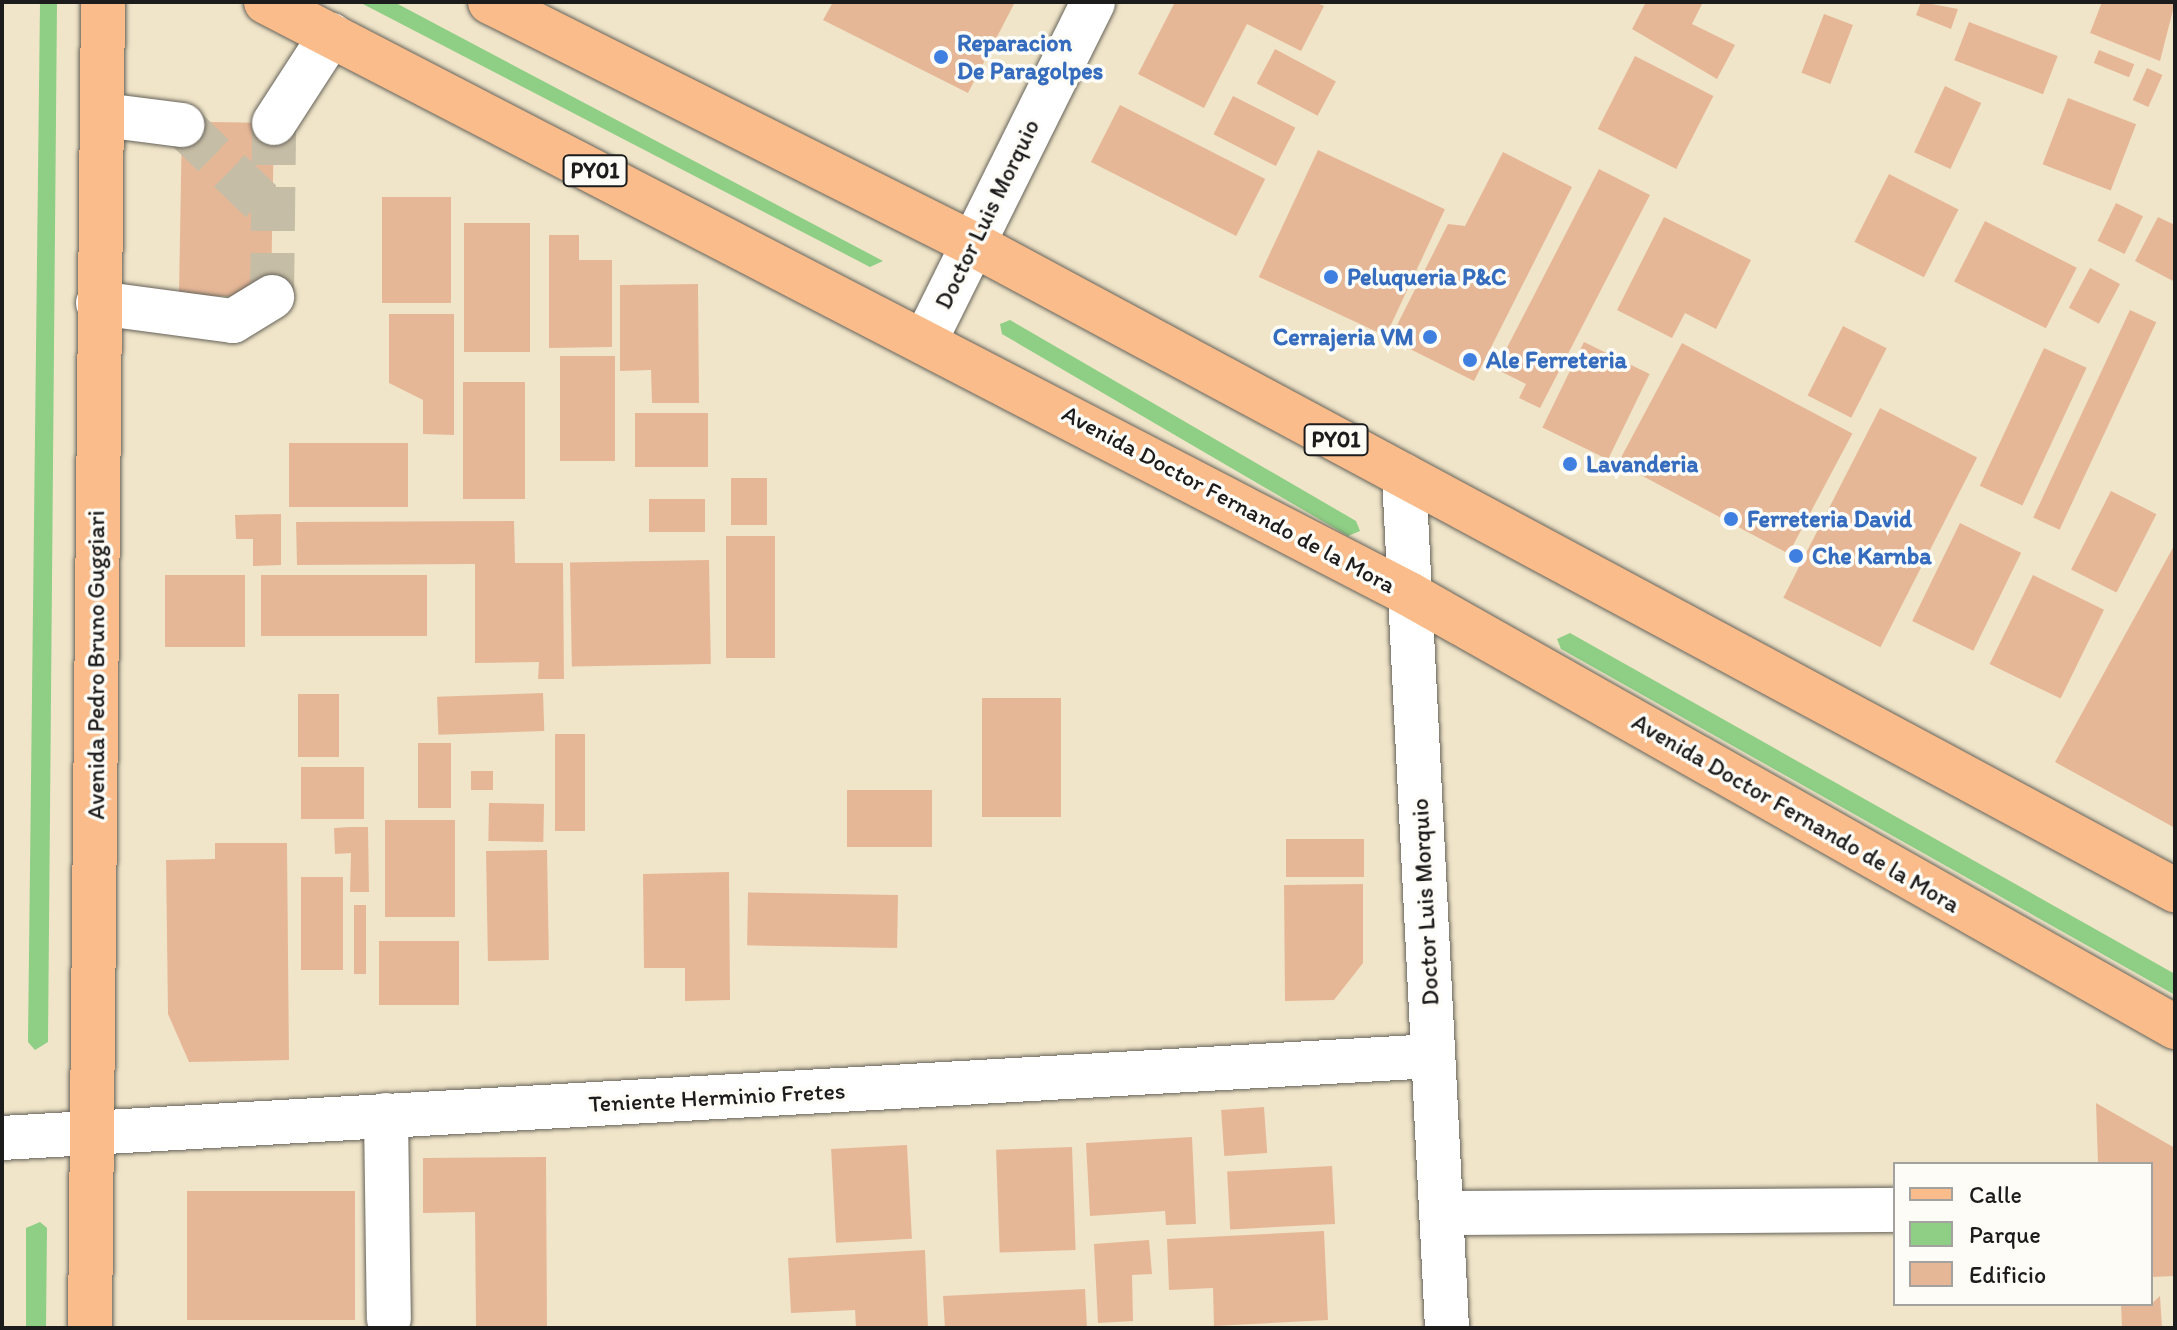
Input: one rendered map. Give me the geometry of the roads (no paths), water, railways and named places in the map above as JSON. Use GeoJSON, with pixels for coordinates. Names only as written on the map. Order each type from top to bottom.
{"type":"FeatureCollection","features":[{"type":"Feature","properties":{"kind":"main road","name":"Avenida Pedro Bruno Guggiari"},"geometry":{"type":"LineString","coordinates":[[90,1328],[103,2]]}},
{"type":"Feature","properties":{"kind":"main road","name":"Avenida Doctor Fernando de la Mora"},"geometry":{"type":"LineString","coordinates":[[266,2],[1409,594],[2175,1027]]}},
{"type":"Feature","properties":{"kind":"main road","name":"PY01"},"geometry":{"type":"LineString","coordinates":[[490,2],[973,244],[2175,890]]}},
{"type":"Feature","properties":{"kind":"street","name":"Doctor Luis Morquio"},"geometry":{"type":"LineString","coordinates":[[925,341],[1093,2]]}},
{"type":"Feature","properties":{"kind":"street"},"geometry":{"type":"LineString","coordinates":[[274,123],[331,35]]}},
{"type":"Feature","properties":{"kind":"street"},"geometry":{"type":"LineString","coordinates":[[104,115],[182,125]]}},
{"type":"Feature","properties":{"kind":"street"},"geometry":{"type":"LineString","coordinates":[[98,303],[233,321],[272,297]]}},
{"type":"Feature","properties":{"kind":"street","name":"Doctor Luis Morquio"},"geometry":{"type":"LineString","coordinates":[[1404,476],[1447,1328]]}},
{"type":"Feature","properties":{"kind":"street","name":"Teniente Herminio Fretes"},"geometry":{"type":"LineString","coordinates":[[2,1138],[1432,1056]]}},
{"type":"Feature","properties":{"kind":"street"},"geometry":{"type":"LineString","coordinates":[[386,1115],[389,1319]]}},
{"type":"Feature","properties":{"kind":"street"},"geometry":{"type":"LineString","coordinates":[[1442,1213],[1893,1210]]}},
{"type":"Feature","properties":{"kind":"tunnel"},"geometry":{"type":"LineString","coordinates":[[272,297],[274,123]]}},
{"type":"Feature","properties":{"kind":"tunnel"},"geometry":{"type":"LineString","coordinates":[[182,125],[273,213]]}},
{"type":"Feature","properties":{"kind":"place","name":"Reparacion De Paragolpes"},"geometry":{"type":"Point","coordinates":[941,57]}},
{"type":"Feature","properties":{"kind":"place","name":"Peluqueria P&C"},"geometry":{"type":"Point","coordinates":[1331,277]}},
{"type":"Feature","properties":{"kind":"place","name":"Cerrajeria VM"},"geometry":{"type":"Point","coordinates":[1430,337]}},
{"type":"Feature","properties":{"kind":"place","name":"Ale Ferreteria"},"geometry":{"type":"Point","coordinates":[1470,360]}},
{"type":"Feature","properties":{"kind":"place","name":"Lavanderia"},"geometry":{"type":"Point","coordinates":[1570,464]}},
{"type":"Feature","properties":{"kind":"place","name":"Ferreteria David"},"geometry":{"type":"Point","coordinates":[1731,519]}},
{"type":"Feature","properties":{"kind":"place","name":"Che Karnba"},"geometry":{"type":"Point","coordinates":[1796,556]}}]}
